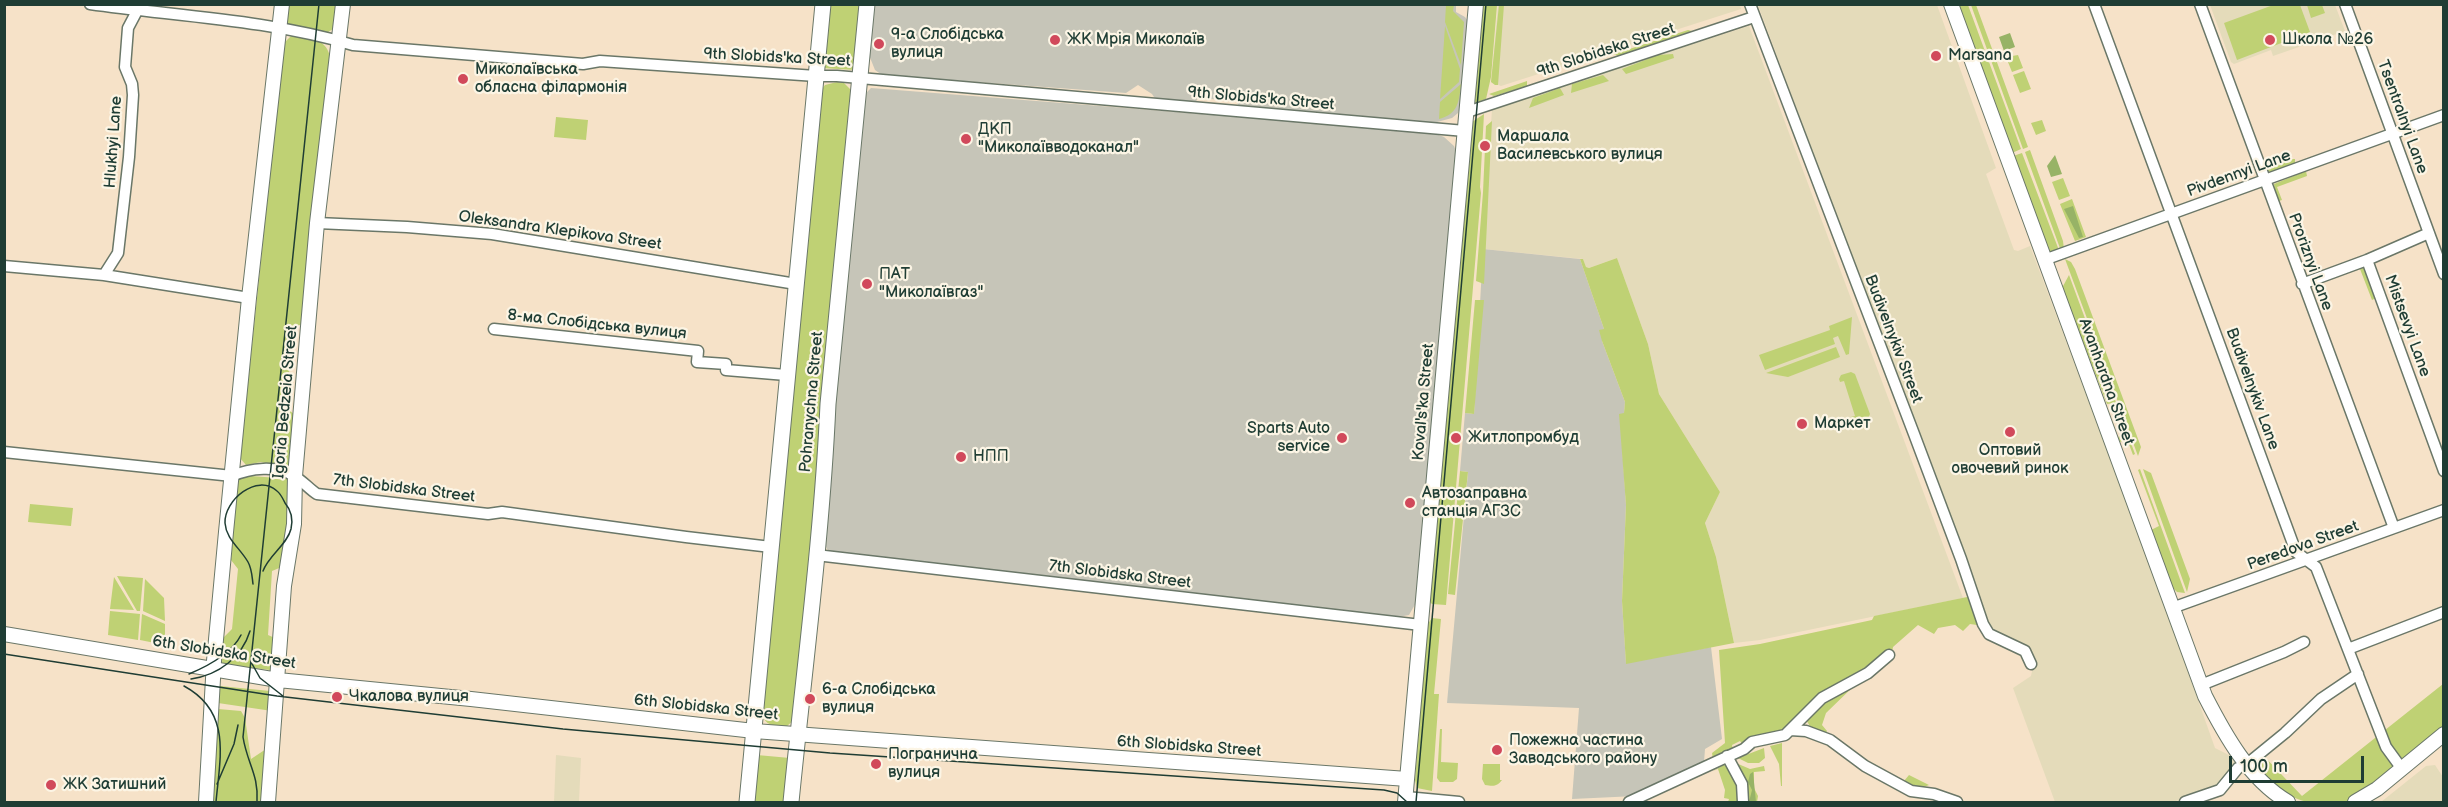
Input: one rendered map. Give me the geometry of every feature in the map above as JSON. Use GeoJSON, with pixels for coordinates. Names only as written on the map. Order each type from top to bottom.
{"type":"FeatureCollection","features":[{"type":"Feature","properties":{"kind":"main road","name":"Pohranychna Street"},"geometry":{"type":"LineString","coordinates":[[747,802],[823,4]]}},
{"type":"Feature","properties":{"kind":"main road","name":"Pohranychna Street"},"geometry":{"type":"LineString","coordinates":[[791,802],[825,464],[828,404],[867,4]]}},
{"type":"Feature","properties":{"kind":"street","name":"9th Slobids'ka Street"},"geometry":{"type":"LineString","coordinates":[[90,4],[280,28],[353,45],[583,63],[600,62],[826,75],[1465,131]]}},
{"type":"Feature","properties":{"kind":"street"},"geometry":{"type":"LineString","coordinates":[[206,802],[214,671],[232,476],[249,298],[282,4]]}},
{"type":"Feature","properties":{"kind":"street","name":"Igoria Bedzeia Street"},"geometry":{"type":"LineString","coordinates":[[268,802],[284,586],[294,524],[295,476],[317,223],[343,4]]}},
{"type":"Feature","properties":{"kind":"street","name":"Koval's'ka Street"},"geometry":{"type":"LineString","coordinates":[[1405,800],[1476,4]]}},
{"type":"Feature","properties":{"kind":"street","name":"Budivelnykiv Street"},"geometry":{"type":"LineString","coordinates":[[1750,4],[1965,568],[1983,624],[1989,634],[2025,651],[2031,664]]}},
{"type":"Feature","properties":{"kind":"street","name":"Avanhardna Street"},"geometry":{"type":"LineString","coordinates":[[1951,4],[2200,685],[2228,739],[2266,784],[2288,802]]}},
{"type":"Feature","properties":{"kind":"street","name":"Budivelnykiv Lane"},"geometry":{"type":"LineString","coordinates":[[2094,4],[2296,552],[2316,567],[2389,753],[2402,769]]}},
{"type":"Feature","properties":{"kind":"street","name":"Proriznyi Lane"},"geometry":{"type":"LineString","coordinates":[[2200,4],[2394,528]]}},
{"type":"Feature","properties":{"kind":"street","name":"Tsentralnyi Lane"},"geometry":{"type":"LineString","coordinates":[[2345,4],[2444,274]]}},
{"type":"Feature","properties":{"kind":"street","name":"Hlukhyi Lane"},"geometry":{"type":"LineString","coordinates":[[104,275],[118,253],[129,157],[133,95],[132,84],[125,67],[128,28],[141,9]]}},
{"type":"Feature","properties":{"kind":"street","name":"9th Slobidska Street"},"geometry":{"type":"LineString","coordinates":[[1467,112],[1754,17]]}},
{"type":"Feature","properties":{"kind":"street","name":"Pivdennyi Lane"},"geometry":{"type":"LineString","coordinates":[[2044,260],[2444,115]]}},
{"type":"Feature","properties":{"kind":"street","name":"Oleksandra Klepikova Street"},"geometry":{"type":"LineString","coordinates":[[317,223],[492,234],[796,284]]}},
{"type":"Feature","properties":{"kind":"street","name":"Mistsevyi Lane"},"geometry":{"type":"LineString","coordinates":[[2302,284],[2429,234]]}},
{"type":"Feature","properties":{"kind":"street","name":"Mistsevyi Lane"},"geometry":{"type":"LineString","coordinates":[[2367,260],[2444,471]]}},
{"type":"Feature","properties":{"kind":"street"},"geometry":{"type":"LineString","coordinates":[[4,266],[104,275],[249,298]]}},
{"type":"Feature","properties":{"kind":"street","name":"8-ма Слобідська вулиця"},"geometry":{"type":"LineString","coordinates":[[494,329],[698,351],[697,362],[726,364],[726,370],[786,375]]}},
{"type":"Feature","properties":{"kind":"street","name":"7th Slobidska Street"},"geometry":{"type":"LineString","coordinates":[[4,452],[232,476],[243,471],[285,472],[295,476],[317,494],[488,514],[502,512],[771,546]]}},
{"type":"Feature","properties":{"kind":"street","name":"Peredova Street"},"geometry":{"type":"LineString","coordinates":[[2172,608],[2444,510]]}},
{"type":"Feature","properties":{"kind":"street","name":"7th Slobidska Street"},"geometry":{"type":"LineString","coordinates":[[816,555],[1421,625]]}},
{"type":"Feature","properties":{"kind":"street"},"geometry":{"type":"LineString","coordinates":[[2348,649],[2444,612]]}},
{"type":"Feature","properties":{"kind":"street","name":"6th Slobidska Street"},"geometry":{"type":"LineString","coordinates":[[4,634],[278,680],[754,731],[1407,779]]}},
{"type":"Feature","properties":{"kind":"street"},"geometry":{"type":"LineString","coordinates":[[2200,685],[2304,642]]}},
{"type":"Feature","properties":{"kind":"street"},"geometry":{"type":"LineString","coordinates":[[1629,802],[1745,748],[1752,742],[1785,735],[1822,698],[1868,673],[1889,655]]}},
{"type":"Feature","properties":{"kind":"street"},"geometry":{"type":"LineString","coordinates":[[2185,802],[2222,795],[2238,768],[2247,764],[2286,733],[2321,699],[2358,674]]}},
{"type":"Feature","properties":{"kind":"street"},"geometry":{"type":"LineString","coordinates":[[1790,730],[1806,731],[1830,740],[1865,766],[1911,791],[1934,794],[1957,802]]}},
{"type":"Feature","properties":{"kind":"street"},"geometry":{"type":"LineString","coordinates":[[2355,802],[2402,769],[2444,735]]}},
{"type":"Feature","properties":{"kind":"street"},"geometry":{"type":"LineString","coordinates":[[1727,756],[1742,784],[1743,802]]}},
{"type":"Feature","properties":{"kind":"street"},"geometry":{"type":"LineString","coordinates":[[1405,800],[1459,802]]}},
{"type":"Feature","properties":{"kind":"shaded area"},"geometry":{"type":"Polygon","coordinates":[[[1456,4],[1456,12],[1468,21],[1461,105],[1458,113],[1452,118],[1426,125],[1239,109],[1237,101],[1198,98],[1195,103],[1156,100],[1152,94],[1138,85],[1126,93],[882,75],[875,70],[869,55],[872,5],[1456,4]]]}},
{"type":"Feature","properties":{"kind":"shaded area"},"geometry":{"type":"Polygon","coordinates":[[[1739,4],[1741,9],[1501,86],[1491,82],[1498,5],[1739,4]]]}},
{"type":"Feature","properties":{"kind":"shaded area"},"geometry":{"type":"Polygon","coordinates":[[[1758,5],[1937,5],[1996,168],[1986,174],[2014,250],[2018,251],[2030,246],[2141,540],[2215,748],[2231,756],[2235,764],[2223,784],[2214,790],[2172,802],[2055,802],[2013,688],[2031,676],[2034,662],[1992,632],[1966,556],[1964,557],[1758,5]]]}},
{"type":"Feature","properties":{"kind":"shaded area","name":"Школа №26"},"geometry":{"type":"Polygon","coordinates":[[[2210,5],[2335,5],[2345,31],[2273,56],[2271,50],[2234,64],[2231,62],[2210,5]]]}},
{"type":"Feature","properties":{"kind":"shaded area"},"geometry":{"type":"Polygon","coordinates":[[[1749,26],[1963,598],[1760,640],[1734,643],[1716,557],[1705,523],[1720,492],[1659,394],[1648,344],[1617,258],[1589,268],[1586,267],[1583,259],[1483,249],[1492,109],[1749,26]]]}},
{"type":"Feature","properties":{"kind":"shaded area"},"geometry":{"type":"Polygon","coordinates":[[[871,88],[1431,132],[1444,137],[1454,146],[1457,154],[1417,601],[1409,615],[1398,617],[833,553],[827,549],[823,539],[865,94],[871,88]]]}},
{"type":"Feature","properties":{"kind":"shaded area"},"geometry":{"type":"Polygon","coordinates":[[[1483,249],[1580,259],[1604,329],[1602,341],[1625,402],[1624,414],[1620,414],[1626,505],[1622,601],[1626,663],[1711,647],[1722,739],[1705,749],[1704,762],[1636,796],[1572,799],[1579,708],[1447,703],[1468,472],[1460,471],[1465,413],[1474,414],[1483,249]]]}},
{"type":"Feature","properties":{"kind":"shaded area"},"geometry":{"type":"Polygon","coordinates":[[[556,755],[581,758],[579,802],[554,802],[556,755]]]}},
{"type":"Feature","properties":{"kind":"shaded area"},"geometry":{"type":"Polygon","coordinates":[[[2435,765],[2443,777],[2443,802],[2381,802],[2426,766],[2435,765]]]}},
{"type":"Feature","properties":{"kind":"green space"},"geometry":{"type":"Polygon","coordinates":[[[2276,4],[2300,5],[2310,32],[2237,60],[2224,23],[2276,4]]]}},
{"type":"Feature","properties":{"kind":"green space"},"geometry":{"type":"Polygon","coordinates":[[[288,5],[337,5],[333,29],[325,34],[288,26],[288,5]]]}},
{"type":"Feature","properties":{"kind":"green space"},"geometry":{"type":"Polygon","coordinates":[[[828,5],[861,5],[855,70],[822,68],[828,5]]]}},
{"type":"Feature","properties":{"kind":"green space"},"geometry":{"type":"Polygon","coordinates":[[[1446,5],[1454,5],[1453,11],[1464,22],[1461,65],[1445,22],[1446,5]]]}},
{"type":"Feature","properties":{"kind":"green space"},"geometry":{"type":"Polygon","coordinates":[[[1482,5],[1497,5],[1491,77],[1486,99],[1474,103],[1482,5]]]}},
{"type":"Feature","properties":{"kind":"green space"},"geometry":{"type":"Polygon","coordinates":[[[1499,5],[1504,5],[1498,85],[1495,85],[1491,82],[1499,5]]]}},
{"type":"Feature","properties":{"kind":"green space"},"geometry":{"type":"Polygon","coordinates":[[[1957,5],[1968,5],[2021,149],[2012,153],[1957,5]]]}},
{"type":"Feature","properties":{"kind":"green space"},"geometry":{"type":"Polygon","coordinates":[[[1971,5],[1976,5],[2028,147],[2023,149],[1971,5]]]}},
{"type":"Feature","properties":{"kind":"green space"},"geometry":{"type":"Polygon","coordinates":[[[2307,5],[2322,5],[2325,13],[2311,18],[2307,5]]]}},
{"type":"Feature","properties":{"kind":"green space"},"geometry":{"type":"Polygon","coordinates":[[[1445,26],[1460,69],[1459,82],[1440,99],[1445,26]]]}},
{"type":"Feature","properties":{"kind":"green space"},"geometry":{"type":"Polygon","coordinates":[[[1688,30],[1692,31],[1618,56],[1614,54],[1688,30]]]}},
{"type":"Feature","properties":{"kind":"green space"},"geometry":{"type":"Polygon","coordinates":[[[2010,33],[2015,47],[2004,51],[1999,37],[2010,33]]]}},
{"type":"Feature","properties":{"kind":"green space"},"geometry":{"type":"Polygon","coordinates":[[[291,36],[320,42],[328,50],[330,56],[304,323],[293,328],[286,408],[294,414],[290,465],[283,468],[261,462],[246,465],[240,458],[284,43],[291,36]]]}},
{"type":"Feature","properties":{"kind":"green space"},"geometry":{"type":"Polygon","coordinates":[[[1673,54],[1674,58],[1626,74],[1622,69],[1658,55],[1673,54]]]}},
{"type":"Feature","properties":{"kind":"green space"},"geometry":{"type":"Polygon","coordinates":[[[2018,55],[2023,68],[2012,72],[2006,57],[2018,55]]]}},
{"type":"Feature","properties":{"kind":"green space"},"geometry":{"type":"Polygon","coordinates":[[[2024,71],[2031,89],[2020,93],[2013,75],[2024,71]]]}},
{"type":"Feature","properties":{"kind":"green space"},"geometry":{"type":"Polygon","coordinates":[[[1603,75],[1609,81],[1571,93],[1572,84],[1603,75]]]}},
{"type":"Feature","properties":{"kind":"green space"},"geometry":{"type":"Polygon","coordinates":[[[1527,81],[1527,86],[1494,96],[1489,94],[1527,81]]]}},
{"type":"Feature","properties":{"kind":"green space"},"geometry":{"type":"Polygon","coordinates":[[[844,83],[852,91],[796,718],[786,727],[781,727],[768,723],[761,713],[820,92],[825,85],[844,83]]]}},
{"type":"Feature","properties":{"kind":"green space"},"geometry":{"type":"Polygon","coordinates":[[[1461,84],[1454,110],[1439,119],[1440,102],[1461,84]]]}},
{"type":"Feature","properties":{"kind":"green space"},"geometry":{"type":"Polygon","coordinates":[[[1560,88],[1564,95],[1529,108],[1533,98],[1560,88]]]}},
{"type":"Feature","properties":{"kind":"green space"},"geometry":{"type":"Polygon","coordinates":[[[1484,114],[1481,193],[1446,605],[1432,604],[1429,601],[1472,122],[1484,114]]]}},
{"type":"Feature","properties":{"kind":"green space"},"geometry":{"type":"Polygon","coordinates":[[[556,117],[588,120],[586,140],[554,137],[556,117]]]}},
{"type":"Feature","properties":{"kind":"green space"},"geometry":{"type":"Polygon","coordinates":[[[2042,120],[2046,131],[2036,135],[2031,123],[2042,120]]]}},
{"type":"Feature","properties":{"kind":"green space"},"geometry":{"type":"Polygon","coordinates":[[[1492,121],[1484,284],[1476,281],[1486,126],[1492,121]]]}},
{"type":"Feature","properties":{"kind":"green space"},"geometry":{"type":"Polygon","coordinates":[[[2030,150],[2063,241],[2064,249],[2061,251],[2025,152],[2030,150]]]}},
{"type":"Feature","properties":{"kind":"green space"},"geometry":{"type":"Polygon","coordinates":[[[2022,153],[2060,253],[2052,253],[2047,248],[2013,156],[2022,153]]]}},
{"type":"Feature","properties":{"kind":"green space"},"geometry":{"type":"Polygon","coordinates":[[[2055,155],[2062,174],[2051,177],[2047,166],[2055,155]]]}},
{"type":"Feature","properties":{"kind":"green space"},"geometry":{"type":"Polygon","coordinates":[[[2295,159],[2295,165],[2271,173],[2265,168],[2295,159]]]}},
{"type":"Feature","properties":{"kind":"green space"},"geometry":{"type":"Polygon","coordinates":[[[2306,171],[2307,176],[2277,187],[2282,200],[2276,202],[2274,184],[2306,171]]]}},
{"type":"Feature","properties":{"kind":"green space"},"geometry":{"type":"Polygon","coordinates":[[[2063,178],[2070,196],[2059,200],[2052,182],[2063,178]]]}},
{"type":"Feature","properties":{"kind":"green space"},"geometry":{"type":"Polygon","coordinates":[[[2072,199],[2086,237],[2075,241],[2060,204],[2072,199]]]}},
{"type":"Feature","properties":{"kind":"green space"},"geometry":{"type":"Polygon","coordinates":[[[2073,206],[2083,237],[2079,238],[2064,209],[2073,206]]]}},
{"type":"Feature","properties":{"kind":"green space"},"geometry":{"type":"Polygon","coordinates":[[[1617,258],[1648,344],[1659,394],[1720,492],[1705,523],[1716,557],[1734,643],[1626,664],[1622,601],[1626,505],[1619,414],[1624,413],[1625,402],[1602,341],[1599,330],[1604,329],[1580,259],[1583,259],[1586,267],[1589,268],[1617,258]]]}},
{"type":"Feature","properties":{"kind":"green space"},"geometry":{"type":"Polygon","coordinates":[[[2065,259],[2071,262],[2075,269],[2141,447],[2138,456],[2065,259]]]}},
{"type":"Feature","properties":{"kind":"green space"},"geometry":{"type":"Polygon","coordinates":[[[2360,266],[2367,271],[2376,298],[2372,300],[2360,269],[2337,277],[2336,273],[2360,266]]]}},
{"type":"Feature","properties":{"kind":"green space"},"geometry":{"type":"Polygon","coordinates":[[[2069,275],[2135,454],[2133,455],[2127,439],[2120,442],[2118,437],[2124,434],[2114,403],[2107,404],[2062,288],[2069,275]]]}},
{"type":"Feature","properties":{"kind":"green space"},"geometry":{"type":"Polygon","coordinates":[[[1475,300],[1484,300],[1474,414],[1465,413],[1475,300]]]}},
{"type":"Feature","properties":{"kind":"green space"},"geometry":{"type":"Polygon","coordinates":[[[1852,317],[1849,354],[1846,355],[1838,336],[1833,338],[1835,344],[1765,370],[1759,355],[1830,330],[1829,326],[1852,317]]]}},
{"type":"Feature","properties":{"kind":"green space"},"geometry":{"type":"Polygon","coordinates":[[[1836,347],[1840,357],[1788,377],[1766,373],[1836,347]]]}},
{"type":"Feature","properties":{"kind":"green space"},"geometry":{"type":"Polygon","coordinates":[[[1851,372],[1855,374],[1870,414],[1868,419],[1857,424],[1851,417],[1855,416],[1844,381],[1840,382],[1839,379],[1841,375],[1851,372]]]}},
{"type":"Feature","properties":{"kind":"green space"},"geometry":{"type":"Polygon","coordinates":[[[2140,469],[2185,593],[2177,592],[2171,586],[2151,530],[2159,526],[2138,470],[2140,469]]]}},
{"type":"Feature","properties":{"kind":"green space"},"geometry":{"type":"Polygon","coordinates":[[[2143,469],[2151,473],[2190,579],[2187,592],[2143,469]]]}},
{"type":"Feature","properties":{"kind":"green space"},"geometry":{"type":"Polygon","coordinates":[[[1460,471],[1468,472],[1455,595],[1448,594],[1460,471]]]}},
{"type":"Feature","properties":{"kind":"green space"},"geometry":{"type":"Polygon","coordinates":[[[238,475],[291,479],[284,566],[272,571],[268,635],[277,639],[273,668],[270,670],[222,664],[223,638],[232,629],[238,569],[231,560],[238,475]]]}},
{"type":"Feature","properties":{"kind":"green space"},"geometry":{"type":"Polygon","coordinates":[[[30,504],[73,508],[71,526],[28,522],[30,504]]]}},
{"type":"Feature","properties":{"kind":"green space"},"geometry":{"type":"Polygon","coordinates":[[[117,576],[143,578],[140,611],[137,611],[117,576]]]}},
{"type":"Feature","properties":{"kind":"green space"},"geometry":{"type":"Polygon","coordinates":[[[114,577],[134,610],[110,609],[114,577]]]}},
{"type":"Feature","properties":{"kind":"green space"},"geometry":{"type":"Polygon","coordinates":[[[145,579],[164,598],[165,621],[143,611],[145,579]]]}},
{"type":"Feature","properties":{"kind":"green space"},"geometry":{"type":"Polygon","coordinates":[[[1972,596],[1982,628],[1970,624],[1963,631],[1955,625],[1938,628],[1934,634],[1918,625],[1893,647],[1891,657],[1861,673],[1790,728],[1743,745],[1740,741],[1732,745],[1733,750],[1713,759],[1712,753],[1725,743],[1719,650],[1760,644],[1872,620],[1874,616],[1972,596]]]}},
{"type":"Feature","properties":{"kind":"green space"},"geometry":{"type":"Polygon","coordinates":[[[110,611],[140,614],[138,640],[108,635],[110,611]]]}},
{"type":"Feature","properties":{"kind":"green space"},"geometry":{"type":"Polygon","coordinates":[[[142,614],[165,624],[165,645],[140,640],[142,614]]]}},
{"type":"Feature","properties":{"kind":"green space"},"geometry":{"type":"Polygon","coordinates":[[[1432,618],[1441,619],[1434,694],[1439,694],[1432,791],[1417,788],[1415,780],[1427,625],[1432,618]]]}},
{"type":"Feature","properties":{"kind":"green space"},"geometry":{"type":"Polygon","coordinates":[[[1857,683],[1826,713],[1822,725],[1827,731],[1825,735],[1812,730],[1804,716],[1825,697],[1857,683]]]}},
{"type":"Feature","properties":{"kind":"green space"},"geometry":{"type":"Polygon","coordinates":[[[2443,684],[2443,728],[2380,780],[2354,798],[2332,804],[2306,802],[2289,795],[2278,787],[2253,762],[2262,754],[2302,796],[2443,684]]]}},
{"type":"Feature","properties":{"kind":"green space"},"geometry":{"type":"Polygon","coordinates":[[[220,686],[270,691],[272,711],[218,703],[220,686]]]}},
{"type":"Feature","properties":{"kind":"green space"},"geometry":{"type":"Polygon","coordinates":[[[218,709],[241,711],[245,718],[251,759],[266,749],[265,802],[211,802],[218,709]]]}},
{"type":"Feature","properties":{"kind":"green space"},"geometry":{"type":"Polygon","coordinates":[[[1440,729],[1442,729],[1441,762],[1458,763],[1457,779],[1453,782],[1440,782],[1437,778],[1440,729]]]}},
{"type":"Feature","properties":{"kind":"green space"},"geometry":{"type":"Polygon","coordinates":[[[1782,743],[1781,786],[1779,764],[1770,746],[1782,743]]]}},
{"type":"Feature","properties":{"kind":"green space"},"geometry":{"type":"Polygon","coordinates":[[[1764,748],[1765,758],[1759,763],[1748,763],[1738,758],[1764,748]]]}},
{"type":"Feature","properties":{"kind":"green space"},"geometry":{"type":"Polygon","coordinates":[[[757,755],[790,758],[786,802],[753,802],[757,755]]]}},
{"type":"Feature","properties":{"kind":"green space"},"geometry":{"type":"Polygon","coordinates":[[[1736,763],[1750,769],[1764,766],[1765,771],[1754,772],[1757,802],[1746,802],[1745,782],[1736,763]]]}},
{"type":"Feature","properties":{"kind":"green space"},"geometry":{"type":"Polygon","coordinates":[[[1483,764],[1500,764],[1500,780],[1502,780],[1498,784],[1485,785],[1482,779],[1483,764]]]}},
{"type":"Feature","properties":{"kind":"green space"},"geometry":{"type":"Polygon","coordinates":[[[1724,765],[1727,766],[1737,784],[1738,802],[1728,802],[1729,799],[1724,798],[1725,790],[1718,769],[1713,771],[1724,765]]]}},
{"type":"Feature","properties":{"kind":"green space"},"geometry":{"type":"Polygon","coordinates":[[[1753,772],[1756,802],[1749,802],[1752,790],[1748,782],[1753,772]]]}},
{"type":"Feature","properties":{"kind":"green space"},"geometry":{"type":"Polygon","coordinates":[[[1909,775],[1929,785],[1919,789],[1904,781],[1909,775]]]}},
{"type":"Feature","properties":{"kind":"tram line"},"geometry":{"type":"LineString","coordinates":[[257,802],[255,776],[243,737],[319,4]]}},
{"type":"Feature","properties":{"kind":"tram line"},"geometry":{"type":"LineString","coordinates":[[1416,802],[1486,4]]}},
{"type":"Feature","properties":{"kind":"tram line"},"geometry":{"type":"LineString","coordinates":[[253,584],[249,565],[231,539],[225,523],[226,514],[236,498],[251,487],[260,485],[269,486],[280,494],[289,509],[292,522],[289,535],[263,571]]}},
{"type":"Feature","properties":{"kind":"tram line"},"geometry":{"type":"LineString","coordinates":[[191,679],[211,673],[228,663],[241,649],[250,631]]}},
{"type":"Feature","properties":{"kind":"tram line"},"geometry":{"type":"LineString","coordinates":[[189,674],[226,653],[241,635]]}},
{"type":"Feature","properties":{"kind":"tram line"},"geometry":{"type":"LineString","coordinates":[[4,654],[277,696],[563,729],[830,753],[1384,790],[1397,793],[1407,802]]}},
{"type":"Feature","properties":{"kind":"tram line"},"geometry":{"type":"LineString","coordinates":[[251,662],[260,678],[283,696]]}},
{"type":"Feature","properties":{"kind":"tram line"},"geometry":{"type":"LineString","coordinates":[[184,686],[210,709],[216,722],[220,752],[216,802]]}},
{"type":"Feature","properties":{"kind":"tram line"},"geometry":{"type":"LineString","coordinates":[[217,784],[234,744],[238,725]]}},
{"type":"Feature","properties":{"kind":"place","name":"ЖК Мрія Миколаїв"},"geometry":{"type":"Point","coordinates":[1055,40]}},
{"type":"Feature","properties":{"kind":"place","name":"Школа №26"},"geometry":{"type":"Point","coordinates":[2270,40]}},
{"type":"Feature","properties":{"kind":"place","name":"9-а Слобідська вулиця"},"geometry":{"type":"Point","coordinates":[879,44]}},
{"type":"Feature","properties":{"kind":"place","name":"Marsana"},"geometry":{"type":"Point","coordinates":[1936,56]}},
{"type":"Feature","properties":{"kind":"place","name":"Миколаївська обласна філармонія"},"geometry":{"type":"Point","coordinates":[463,79]}},
{"type":"Feature","properties":{"kind":"place","name":"ДКП \"Миколаївводоканал\""},"geometry":{"type":"Point","coordinates":[966,139]}},
{"type":"Feature","properties":{"kind":"place","name":"Маршала Василевського вулиця"},"geometry":{"type":"Point","coordinates":[1485,146]}},
{"type":"Feature","properties":{"kind":"place","name":"ПАТ \"Миколаївгаз\""},"geometry":{"type":"Point","coordinates":[867,284]}},
{"type":"Feature","properties":{"kind":"place","name":"Маркет"},"geometry":{"type":"Point","coordinates":[1802,424]}},
{"type":"Feature","properties":{"kind":"place","name":"Оптовий овочевий ринок"},"geometry":{"type":"Point","coordinates":[2010,432]}},
{"type":"Feature","properties":{"kind":"place","name":"Sparts Auto service"},"geometry":{"type":"Point","coordinates":[1342,438]}},
{"type":"Feature","properties":{"kind":"place","name":"Житлопромбуд"},"geometry":{"type":"Point","coordinates":[1456,438]}},
{"type":"Feature","properties":{"kind":"place","name":"НПП"},"geometry":{"type":"Point","coordinates":[961,457]}},
{"type":"Feature","properties":{"kind":"place","name":"Автозаправна станція АГЗС"},"geometry":{"type":"Point","coordinates":[1410,503]}},
{"type":"Feature","properties":{"kind":"place","name":"Чкалова вулиця"},"geometry":{"type":"Point","coordinates":[337,697]}},
{"type":"Feature","properties":{"kind":"place","name":"6-а Слобідська вулиця"},"geometry":{"type":"Point","coordinates":[810,699]}},
{"type":"Feature","properties":{"kind":"place","name":"Пожежна частина Заводського району"},"geometry":{"type":"Point","coordinates":[1497,750]}},
{"type":"Feature","properties":{"kind":"place","name":"Погранична вулиця"},"geometry":{"type":"Point","coordinates":[876,764]}},
{"type":"Feature","properties":{"kind":"place","name":"ЖК Затишний"},"geometry":{"type":"Point","coordinates":[51,785]}}]}
